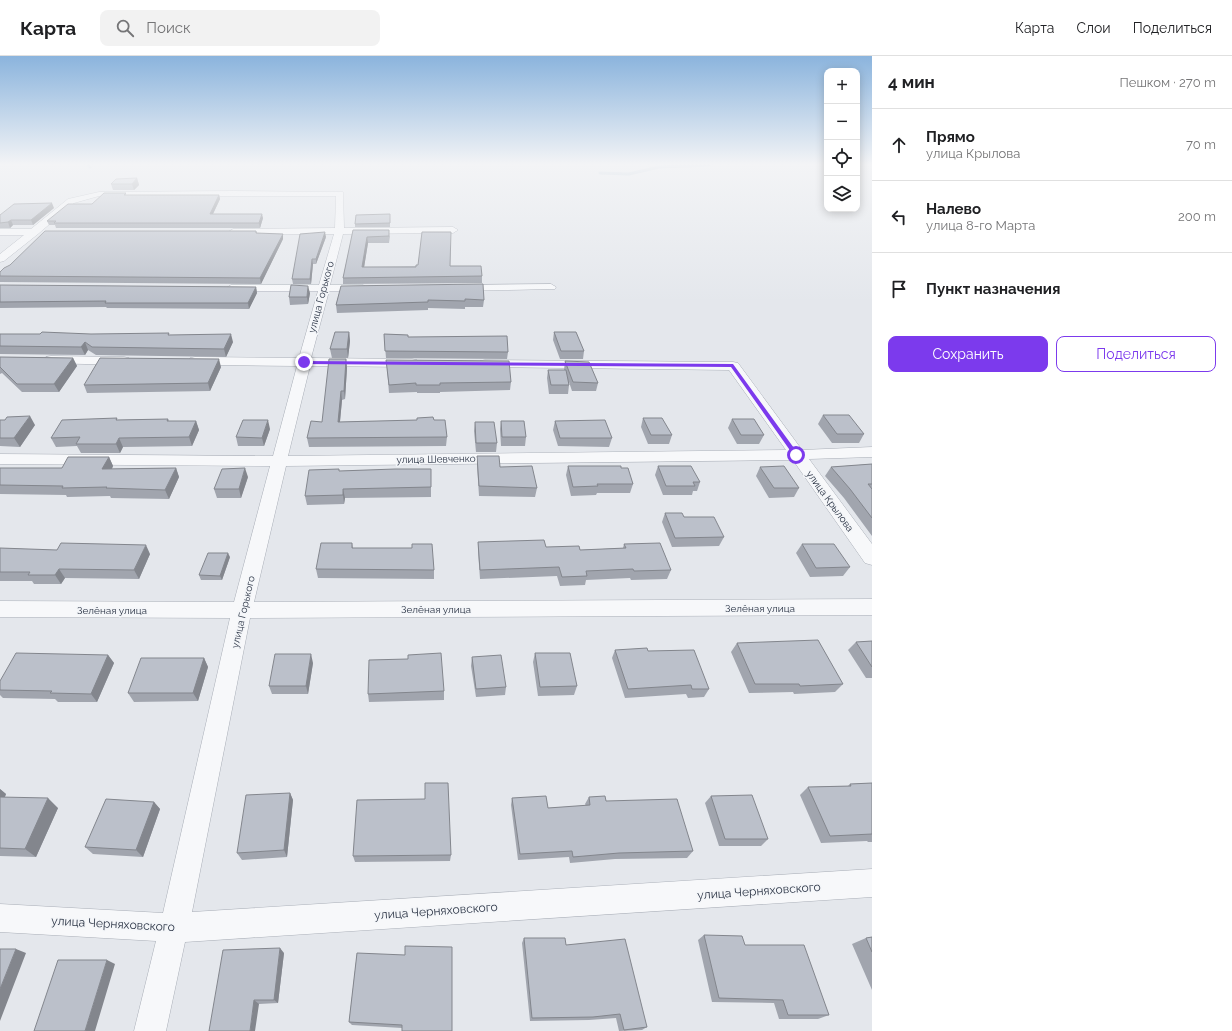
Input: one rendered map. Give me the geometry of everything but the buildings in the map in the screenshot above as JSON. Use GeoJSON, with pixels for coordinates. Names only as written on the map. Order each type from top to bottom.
{"type":"FeatureCollection","features":[{"type":"Feature","properties":{"kind":"street","name":"улица Горького"},"geometry":{"type":"LineString","coordinates":[[31,232],[59,210]]}},
{"type":"Feature","properties":{"kind":"street","name":"улица Горького"},"geometry":{"type":"LineString","coordinates":[[150,1031],[174,928],[242,610],[304,362],[339,232],[340,210]]}},
{"type":"Feature","properties":{"kind":"street"},"geometry":{"type":"LineString","coordinates":[[221,232],[453,230]]}},
{"type":"Feature","properties":{"kind":"street"},"geometry":{"type":"LineString","coordinates":[[0,232],[47,232]]}},
{"type":"Feature","properties":{"kind":"street"},"geometry":{"type":"LineString","coordinates":[[0,259],[31,232]]}},
{"type":"Feature","properties":{"kind":"street"},"geometry":{"type":"LineString","coordinates":[[449,288],[551,287]]}},
{"type":"Feature","properties":{"kind":"street"},"geometry":{"type":"LineString","coordinates":[[221,288],[371,288]]}},
{"type":"Feature","properties":{"kind":"street"},"geometry":{"type":"LineString","coordinates":[[40,360],[136,361]]}},
{"type":"Feature","properties":{"kind":"street"},"geometry":{"type":"LineString","coordinates":[[184,361],[423,363]]}},
{"type":"Feature","properties":{"kind":"street","name":"улица Крылова"},"geometry":{"type":"LineString","coordinates":[[470,364],[733,366],[872,558]]}},
{"type":"Feature","properties":{"kind":"street","name":"улица Шевченко"},"geometry":{"type":"LineString","coordinates":[[0,459],[280,461],[796,455],[872,452]]}},
{"type":"Feature","properties":{"kind":"street","name":"Зелёная улица"},"geometry":{"type":"LineString","coordinates":[[0,609],[242,610],[872,607]]}},
{"type":"Feature","properties":{"kind":"street","name":"улица Черняховского"},"geometry":{"type":"LineString","coordinates":[[0,918],[174,928],[872,883]]}},
{"type":"Feature","properties":{"kind":"route"},"geometry":{"type":"LineString","coordinates":[[304,362],[733,366],[796,455]]}}]}
